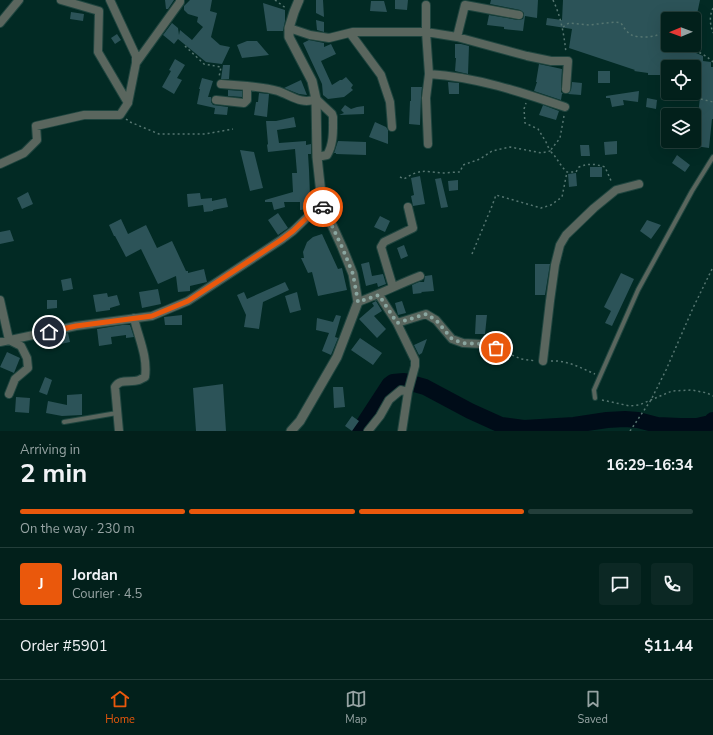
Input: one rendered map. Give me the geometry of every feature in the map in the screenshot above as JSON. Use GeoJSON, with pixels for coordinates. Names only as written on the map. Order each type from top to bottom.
{"type":"FeatureCollection","features":[{"type":"Feature","properties":{"kind":"street"},"geometry":{"type":"LineString","coordinates":[[0,23],[19,0]]}},
{"type":"Feature","properties":{"kind":"street"},"geometry":{"type":"LineString","coordinates":[[62,0],[99,11],[98,52],[128,103]]}},
{"type":"Feature","properties":{"kind":"street"},"geometry":{"type":"LineString","coordinates":[[0,164],[24,153],[37,140],[36,126],[84,115],[120,114],[128,103],[136,56],[110,0]]}},
{"type":"Feature","properties":{"kind":"street"},"geometry":{"type":"LineString","coordinates":[[136,63],[180,0]]}},
{"type":"Feature","properties":{"kind":"street"},"geometry":{"type":"LineString","coordinates":[[291,431],[300,421],[337,357],[358,302],[353,274],[322,203],[317,157],[316,99],[312,81],[289,37],[294,12],[299,0]]}},
{"type":"Feature","properties":{"kind":"street"},"geometry":{"type":"LineString","coordinates":[[457,38],[465,2],[519,15]]}},
{"type":"Feature","properties":{"kind":"street"},"geometry":{"type":"LineString","coordinates":[[426,5],[429,74],[426,98],[428,144]]}},
{"type":"Feature","properties":{"kind":"street"},"geometry":{"type":"LineString","coordinates":[[290,28],[310,35],[328,38],[350,33],[426,32],[457,38],[551,62],[568,61],[566,89]]}},
{"type":"Feature","properties":{"kind":"street"},"geometry":{"type":"LineString","coordinates":[[350,33],[381,75],[390,102],[392,127]]}},
{"type":"Feature","properties":{"kind":"street"},"geometry":{"type":"LineString","coordinates":[[429,74],[468,79],[528,94],[565,107]]}},
{"type":"Feature","properties":{"kind":"street"},"geometry":{"type":"LineString","coordinates":[[221,84],[266,88],[278,91],[305,102],[316,99]]}},
{"type":"Feature","properties":{"kind":"street"},"geometry":{"type":"LineString","coordinates":[[216,100],[244,103],[247,100],[247,86]]}},
{"type":"Feature","properties":{"kind":"street"},"geometry":{"type":"LineString","coordinates":[[316,99],[332,114],[333,117],[331,148],[327,155],[317,157]]}},
{"type":"Feature","properties":{"kind":"street"},"geometry":{"type":"LineString","coordinates":[[543,361],[555,265],[560,245],[566,235],[594,208],[616,190],[639,184]]}},
{"type":"Feature","properties":{"kind":"street"},"geometry":{"type":"LineString","coordinates":[[0,342],[76,326],[152,316],[188,301],[281,240],[293,231],[322,203]]}},
{"type":"Feature","properties":{"kind":"street"},"geometry":{"type":"LineString","coordinates":[[393,287],[381,248],[384,242],[414,228],[408,207]]}},
{"type":"Feature","properties":{"kind":"street"},"geometry":{"type":"LineString","coordinates":[[358,302],[379,295],[393,287],[420,276]]}},
{"type":"Feature","properties":{"kind":"street"},"geometry":{"type":"LineString","coordinates":[[379,295],[397,323],[415,360],[402,431]]}},
{"type":"Feature","properties":{"kind":"street"},"geometry":{"type":"LineString","coordinates":[[0,300],[10,340],[21,346],[27,358],[28,368],[15,379],[9,394]]}},
{"type":"Feature","properties":{"kind":"street"},"geometry":{"type":"LineString","coordinates":[[397,323],[426,314],[436,320],[452,339],[462,343],[482,344],[496,348]]}},
{"type":"Feature","properties":{"kind":"street"},"geometry":{"type":"LineString","coordinates":[[119,431],[115,387],[117,383],[121,381],[139,380],[145,377],[146,371],[143,346],[134,318]]}},
{"type":"Feature","properties":{"kind":"street"},"geometry":{"type":"LineString","coordinates":[[368,431],[380,416],[389,400],[401,390],[408,392]]}},
{"type":"Feature","properties":{"kind":"lane"},"geometry":{"type":"LineString","coordinates":[[595,398],[594,390],[638,290],[688,197],[713,157]]}},
{"type":"Feature","properties":{"kind":"lane"},"geometry":{"type":"LineString","coordinates":[[64,422],[117,413]]}},
{"type":"Feature","properties":{"kind":"path"},"geometry":{"type":"LineString","coordinates":[[275,0],[285,8],[294,12]]}},
{"type":"Feature","properties":{"kind":"path"},"geometry":{"type":"LineString","coordinates":[[553,0],[563,27],[568,61]]}},
{"type":"Feature","properties":{"kind":"path"},"geometry":{"type":"LineString","coordinates":[[713,8],[710,18],[710,25],[713,33]]}},
{"type":"Feature","properties":{"kind":"path"},"geometry":{"type":"LineString","coordinates":[[563,27],[569,23],[600,25],[615,22],[621,23],[625,30],[633,36],[656,36],[661,33]]}},
{"type":"Feature","properties":{"kind":"path"},"geometry":{"type":"LineString","coordinates":[[185,46],[204,64],[221,67],[219,79],[221,84]]}},
{"type":"Feature","properties":{"kind":"path"},"geometry":{"type":"LineString","coordinates":[[700,52],[713,62]]}},
{"type":"Feature","properties":{"kind":"path"},"geometry":{"type":"LineString","coordinates":[[528,94],[524,109],[525,123],[538,129],[558,162],[567,172],[576,172],[579,167],[586,164],[595,164],[605,167],[616,190]]}},
{"type":"Feature","properties":{"kind":"path"},"geometry":{"type":"LineString","coordinates":[[701,99],[713,102]]}},
{"type":"Feature","properties":{"kind":"path"},"geometry":{"type":"LineString","coordinates":[[400,177],[404,179],[422,171],[441,173],[460,172],[463,165],[480,159],[492,151],[510,147],[542,153],[550,150],[560,138],[565,107]]}},
{"type":"Feature","properties":{"kind":"path"},"geometry":{"type":"LineString","coordinates":[[120,114],[130,122],[160,134],[205,134],[233,129]]}},
{"type":"Feature","properties":{"kind":"path"},"geometry":{"type":"LineString","coordinates":[[472,254],[496,195],[541,208],[552,205],[562,197],[567,172]]}},
{"type":"Feature","properties":{"kind":"path"},"geometry":{"type":"LineString","coordinates":[[630,431],[651,400],[713,267]]}},
{"type":"Feature","properties":{"kind":"path"},"geometry":{"type":"LineString","coordinates":[[496,348],[521,359],[543,361],[559,360],[600,376]]}},
{"type":"Feature","properties":{"kind":"path"},"geometry":{"type":"LineString","coordinates":[[595,398],[630,406],[639,405],[672,391],[692,390],[707,393],[713,396]]}},
{"type":"Feature","properties":{"kind":"building"},"geometry":{"type":"Polygon","coordinates":[[[165,0],[174,0],[168,9],[166,9],[165,0]]]}},
{"type":"Feature","properties":{"kind":"building"},"geometry":{"type":"Polygon","coordinates":[[[190,0],[212,0],[210,11],[217,13],[211,37],[220,45],[230,47],[222,64],[206,62],[178,39],[174,44],[163,35],[172,23],[178,28],[179,35],[180,30],[192,40],[203,27],[197,22],[198,17],[188,14],[184,10],[184,6],[190,0]]]}},
{"type":"Feature","properties":{"kind":"building"},"geometry":{"type":"Polygon","coordinates":[[[316,0],[323,0],[324,17],[316,13],[316,0]]]}},
{"type":"Feature","properties":{"kind":"building"},"geometry":{"type":"Polygon","coordinates":[[[395,0],[408,0],[407,10],[395,9],[395,0]]]}},
{"type":"Feature","properties":{"kind":"building"},"geometry":{"type":"Polygon","coordinates":[[[491,0],[538,0],[537,18],[525,16],[523,31],[487,25],[489,15],[518,20],[523,19],[524,16],[524,13],[520,10],[490,4],[491,0]]]}},
{"type":"Feature","properties":{"kind":"building"},"geometry":{"type":"Polygon","coordinates":[[[563,0],[700,0],[697,12],[661,12],[661,52],[694,52],[703,56],[703,61],[711,62],[711,67],[713,67],[713,119],[709,148],[701,147],[701,108],[699,108],[700,100],[701,100],[701,60],[661,60],[661,75],[648,75],[648,73],[634,71],[635,70],[569,48],[572,29],[546,25],[547,18],[562,20],[563,0]]]}},
{"type":"Feature","properties":{"kind":"building"},"geometry":{"type":"Polygon","coordinates":[[[371,1],[384,1],[387,12],[370,11],[371,1]]]}},
{"type":"Feature","properties":{"kind":"building"},"geometry":{"type":"Polygon","coordinates":[[[263,3],[285,10],[283,31],[267,31],[263,3]]]}},
{"type":"Feature","properties":{"kind":"building"},"geometry":{"type":"Polygon","coordinates":[[[71,12],[84,14],[83,21],[70,19],[71,12]]]}},
{"type":"Feature","properties":{"kind":"building"},"geometry":{"type":"Polygon","coordinates":[[[316,20],[324,22],[324,32],[317,30],[316,20]]]}},
{"type":"Feature","properties":{"kind":"building"},"geometry":{"type":"Polygon","coordinates":[[[117,34],[121,40],[115,44],[111,38],[117,34]]]}},
{"type":"Feature","properties":{"kind":"building"},"geometry":{"type":"Polygon","coordinates":[[[309,40],[324,43],[324,47],[331,44],[336,54],[321,61],[332,85],[346,77],[353,85],[351,88],[353,90],[344,97],[328,99],[323,95],[322,84],[303,43],[309,40]]]}},
{"type":"Feature","properties":{"kind":"building"},"geometry":{"type":"Polygon","coordinates":[[[247,41],[257,41],[269,55],[242,58],[237,45],[247,41]]]}},
{"type":"Feature","properties":{"kind":"building"},"geometry":{"type":"Polygon","coordinates":[[[455,44],[469,46],[468,74],[455,71],[455,44]]]}},
{"type":"Feature","properties":{"kind":"building"},"geometry":{"type":"Polygon","coordinates":[[[175,59],[185,65],[177,78],[182,80],[174,94],[162,87],[171,71],[169,70],[175,59]]]}},
{"type":"Feature","properties":{"kind":"building"},"geometry":{"type":"Polygon","coordinates":[[[539,64],[562,69],[561,92],[563,94],[561,100],[534,91],[537,82],[539,64]]]}},
{"type":"Feature","properties":{"kind":"building"},"geometry":{"type":"Polygon","coordinates":[[[223,65],[230,65],[229,79],[221,79],[223,65]]]}},
{"type":"Feature","properties":{"kind":"building"},"geometry":{"type":"Polygon","coordinates":[[[598,71],[610,71],[610,83],[598,83],[598,71]]]}},
{"type":"Feature","properties":{"kind":"building"},"geometry":{"type":"Polygon","coordinates":[[[202,78],[213,81],[208,97],[211,97],[211,102],[213,105],[228,107],[227,115],[214,114],[215,108],[197,104],[202,78]]]}},
{"type":"Feature","properties":{"kind":"building"},"geometry":{"type":"Polygon","coordinates":[[[301,80],[307,95],[299,94],[284,88],[301,80]]]}},
{"type":"Feature","properties":{"kind":"building"},"geometry":{"type":"Polygon","coordinates":[[[448,82],[459,83],[459,94],[449,94],[448,82]]]}},
{"type":"Feature","properties":{"kind":"building"},"geometry":{"type":"Polygon","coordinates":[[[572,82],[582,83],[581,95],[568,94],[571,90],[572,82]]]}},
{"type":"Feature","properties":{"kind":"building"},"geometry":{"type":"Polygon","coordinates":[[[411,87],[422,87],[420,125],[409,124],[411,87]]]}},
{"type":"Feature","properties":{"kind":"building"},"geometry":{"type":"Polygon","coordinates":[[[228,90],[242,91],[242,97],[228,96],[228,90]]]}},
{"type":"Feature","properties":{"kind":"building"},"geometry":{"type":"Polygon","coordinates":[[[639,91],[638,102],[623,100],[624,105],[612,107],[610,98],[606,98],[606,96],[639,91]]]}},
{"type":"Feature","properties":{"kind":"building"},"geometry":{"type":"Polygon","coordinates":[[[259,93],[269,94],[267,117],[254,115],[259,93]]]}},
{"type":"Feature","properties":{"kind":"building"},"geometry":{"type":"Polygon","coordinates":[[[647,98],[657,100],[656,109],[646,107],[647,98]]]}},
{"type":"Feature","properties":{"kind":"building"},"geometry":{"type":"Polygon","coordinates":[[[345,105],[351,109],[364,106],[364,114],[339,115],[344,113],[341,110],[345,105]]]}},
{"type":"Feature","properties":{"kind":"building"},"geometry":{"type":"Polygon","coordinates":[[[543,105],[559,111],[556,120],[539,115],[543,105]]]}},
{"type":"Feature","properties":{"kind":"building"},"geometry":{"type":"Polygon","coordinates":[[[294,117],[296,127],[277,130],[279,143],[306,141],[306,145],[311,144],[311,154],[308,154],[310,196],[313,195],[314,204],[307,209],[300,210],[300,202],[284,202],[285,207],[274,210],[272,202],[265,202],[265,200],[293,192],[292,173],[297,173],[295,149],[268,152],[266,121],[276,121],[294,117]]]}},
{"type":"Feature","properties":{"kind":"building"},"geometry":{"type":"Polygon","coordinates":[[[375,122],[386,127],[388,130],[388,144],[369,137],[375,122]]]}},
{"type":"Feature","properties":{"kind":"building"},"geometry":{"type":"Polygon","coordinates":[[[338,141],[366,142],[366,155],[334,153],[338,141]]]}},
{"type":"Feature","properties":{"kind":"building"},"geometry":{"type":"Polygon","coordinates":[[[617,141],[617,154],[605,155],[604,142],[617,141]]]}},
{"type":"Feature","properties":{"kind":"building"},"geometry":{"type":"Polygon","coordinates":[[[580,145],[589,145],[590,156],[581,156],[580,145]]]}},
{"type":"Feature","properties":{"kind":"building"},"geometry":{"type":"Polygon","coordinates":[[[240,150],[254,152],[263,188],[250,191],[240,150]]]}},
{"type":"Feature","properties":{"kind":"building"},"geometry":{"type":"Polygon","coordinates":[[[677,155],[690,165],[685,172],[672,163],[677,155]]]}},
{"type":"Feature","properties":{"kind":"building"},"geometry":{"type":"Polygon","coordinates":[[[590,167],[602,167],[602,177],[590,177],[590,167]]]}},
{"type":"Feature","properties":{"kind":"building"},"geometry":{"type":"Polygon","coordinates":[[[576,173],[577,186],[569,187],[568,174],[576,173]]]}},
{"type":"Feature","properties":{"kind":"building"},"geometry":{"type":"Polygon","coordinates":[[[420,176],[425,204],[413,206],[411,196],[414,195],[411,178],[420,176]]]}},
{"type":"Feature","properties":{"kind":"building"},"geometry":{"type":"Polygon","coordinates":[[[441,178],[448,207],[441,208],[435,179],[441,178]]]}},
{"type":"Feature","properties":{"kind":"building"},"geometry":{"type":"Polygon","coordinates":[[[458,180],[458,190],[449,191],[448,181],[458,180]]]}},
{"type":"Feature","properties":{"kind":"building"},"geometry":{"type":"Polygon","coordinates":[[[28,192],[33,204],[22,209],[17,198],[28,192]]]}},
{"type":"Feature","properties":{"kind":"building"},"geometry":{"type":"Polygon","coordinates":[[[200,193],[201,199],[212,198],[212,201],[226,198],[228,207],[204,212],[203,205],[188,207],[187,194],[200,193]]]}},
{"type":"Feature","properties":{"kind":"building"},"geometry":{"type":"Polygon","coordinates":[[[278,213],[288,228],[278,235],[268,220],[278,213]]]}},
{"type":"Feature","properties":{"kind":"building"},"geometry":{"type":"Polygon","coordinates":[[[380,216],[390,221],[385,232],[374,227],[380,216]]]}},
{"type":"Feature","properties":{"kind":"building"},"geometry":{"type":"Polygon","coordinates":[[[121,219],[128,234],[146,225],[157,248],[172,241],[186,271],[188,271],[188,273],[204,269],[207,282],[190,286],[190,291],[178,292],[176,276],[158,284],[141,249],[126,257],[114,236],[109,225],[121,219]]]}},
{"type":"Feature","properties":{"kind":"building"},"geometry":{"type":"Polygon","coordinates":[[[647,220],[661,225],[651,239],[640,231],[647,220]]]}},
{"type":"Feature","properties":{"kind":"building"},"geometry":{"type":"Polygon","coordinates":[[[10,230],[14,241],[0,244],[0,232],[10,230]]]}},
{"type":"Feature","properties":{"kind":"building"},"geometry":{"type":"Polygon","coordinates":[[[322,234],[338,269],[342,268],[347,290],[318,296],[312,272],[308,273],[301,258],[304,258],[303,252],[307,242],[313,237],[322,234]]]}},
{"type":"Feature","properties":{"kind":"building"},"geometry":{"type":"Polygon","coordinates":[[[404,245],[408,256],[401,259],[397,248],[404,245]]]}},
{"type":"Feature","properties":{"kind":"building"},"geometry":{"type":"Polygon","coordinates":[[[369,262],[372,276],[383,274],[386,284],[378,287],[377,283],[366,286],[361,264],[369,262]]]}},
{"type":"Feature","properties":{"kind":"building"},"geometry":{"type":"Polygon","coordinates":[[[535,264],[550,264],[545,295],[535,295],[535,264]]]}},
{"type":"Feature","properties":{"kind":"building"},"geometry":{"type":"Polygon","coordinates":[[[621,273],[634,279],[612,326],[605,323],[611,311],[604,307],[621,273]]]}},
{"type":"Feature","properties":{"kind":"building"},"geometry":{"type":"Polygon","coordinates":[[[432,275],[434,291],[413,294],[412,285],[419,282],[424,282],[425,276],[432,275]]]}},
{"type":"Feature","properties":{"kind":"building"},"geometry":{"type":"Polygon","coordinates":[[[71,278],[73,289],[63,291],[61,280],[71,278]]]}},
{"type":"Feature","properties":{"kind":"building"},"geometry":{"type":"Polygon","coordinates":[[[285,282],[289,290],[263,302],[259,329],[244,327],[246,315],[237,295],[244,292],[247,299],[285,282]]]}},
{"type":"Feature","properties":{"kind":"building"},"geometry":{"type":"Polygon","coordinates":[[[158,289],[161,304],[142,308],[139,292],[158,289]]]}},
{"type":"Feature","properties":{"kind":"building"},"geometry":{"type":"Polygon","coordinates":[[[297,292],[301,310],[290,313],[285,296],[297,292]]]}},
{"type":"Feature","properties":{"kind":"building"},"geometry":{"type":"Polygon","coordinates":[[[107,293],[108,297],[117,295],[120,305],[110,308],[110,310],[96,312],[93,295],[107,293]]]}},
{"type":"Feature","properties":{"kind":"building"},"geometry":{"type":"Polygon","coordinates":[[[47,300],[57,300],[57,308],[47,309],[47,300]]]}},
{"type":"Feature","properties":{"kind":"building"},"geometry":{"type":"Polygon","coordinates":[[[376,301],[382,311],[374,316],[386,329],[377,338],[359,319],[374,306],[372,303],[376,301]]]}},
{"type":"Feature","properties":{"kind":"building"},"geometry":{"type":"Polygon","coordinates":[[[402,301],[406,313],[398,315],[395,303],[402,301]]]}},
{"type":"Feature","properties":{"kind":"building"},"geometry":{"type":"Polygon","coordinates":[[[182,315],[182,325],[165,325],[164,317],[182,315]]]}},
{"type":"Feature","properties":{"kind":"building"},"geometry":{"type":"Polygon","coordinates":[[[336,315],[341,316],[335,337],[338,338],[331,355],[322,351],[329,333],[316,330],[317,318],[333,322],[336,315]]]}},
{"type":"Feature","properties":{"kind":"building"},"geometry":{"type":"Polygon","coordinates":[[[476,315],[487,315],[485,334],[475,334],[476,315]]]}},
{"type":"Feature","properties":{"kind":"building"},"geometry":{"type":"Polygon","coordinates":[[[130,325],[134,337],[126,338],[126,335],[111,337],[112,344],[99,346],[97,329],[130,325]]]}},
{"type":"Feature","properties":{"kind":"building"},"geometry":{"type":"Polygon","coordinates":[[[68,333],[70,342],[56,345],[54,336],[68,333]]]}},
{"type":"Feature","properties":{"kind":"building"},"geometry":{"type":"Polygon","coordinates":[[[360,338],[382,353],[373,365],[351,350],[360,338]]]}},
{"type":"Feature","properties":{"kind":"building"},"geometry":{"type":"Polygon","coordinates":[[[427,339],[422,353],[419,355],[414,345],[427,339]]]}},
{"type":"Feature","properties":{"kind":"building"},"geometry":{"type":"Polygon","coordinates":[[[7,352],[20,358],[14,373],[0,367],[7,352]]]}},
{"type":"Feature","properties":{"kind":"building"},"geometry":{"type":"Polygon","coordinates":[[[45,377],[52,380],[47,395],[39,392],[45,377]]]}},
{"type":"Feature","properties":{"kind":"building"},"geometry":{"type":"Polygon","coordinates":[[[223,384],[226,431],[196,431],[193,388],[223,384]]]}},
{"type":"Feature","properties":{"kind":"building"},"geometry":{"type":"Polygon","coordinates":[[[333,387],[343,387],[345,407],[334,408],[333,387]]]}},
{"type":"Feature","properties":{"kind":"building"},"geometry":{"type":"Polygon","coordinates":[[[82,394],[82,415],[62,416],[46,413],[48,401],[67,405],[67,395],[82,394]]]}},
{"type":"Feature","properties":{"kind":"building"},"geometry":{"type":"Polygon","coordinates":[[[16,397],[30,398],[29,413],[15,412],[16,397]]]}},
{"type":"Feature","properties":{"kind":"building"},"geometry":{"type":"Polygon","coordinates":[[[352,416],[359,421],[352,431],[345,426],[352,416]]]}},
{"type":"Feature","properties":{"kind":"waterway"},"geometry":{"type":"LineString","coordinates":[[359,431],[389,385],[393,382],[404,381],[425,387],[470,411],[501,425],[524,428],[574,425],[625,419],[638,420],[657,425],[697,426],[710,423],[713,420]]}},
{"type":"Feature","properties":{"kind":"way so far"},"geometry":{"type":"LineString","coordinates":[[323,207],[353,274],[358,302],[379,295],[397,323],[426,314],[436,320],[452,339],[462,343],[482,344],[496,348]]}},
{"type":"Feature","properties":{"kind":"route"},"geometry":{"type":"LineString","coordinates":[[49,332],[76,326],[152,316],[188,301],[281,240],[293,231],[322,203],[323,207]]}}]}
